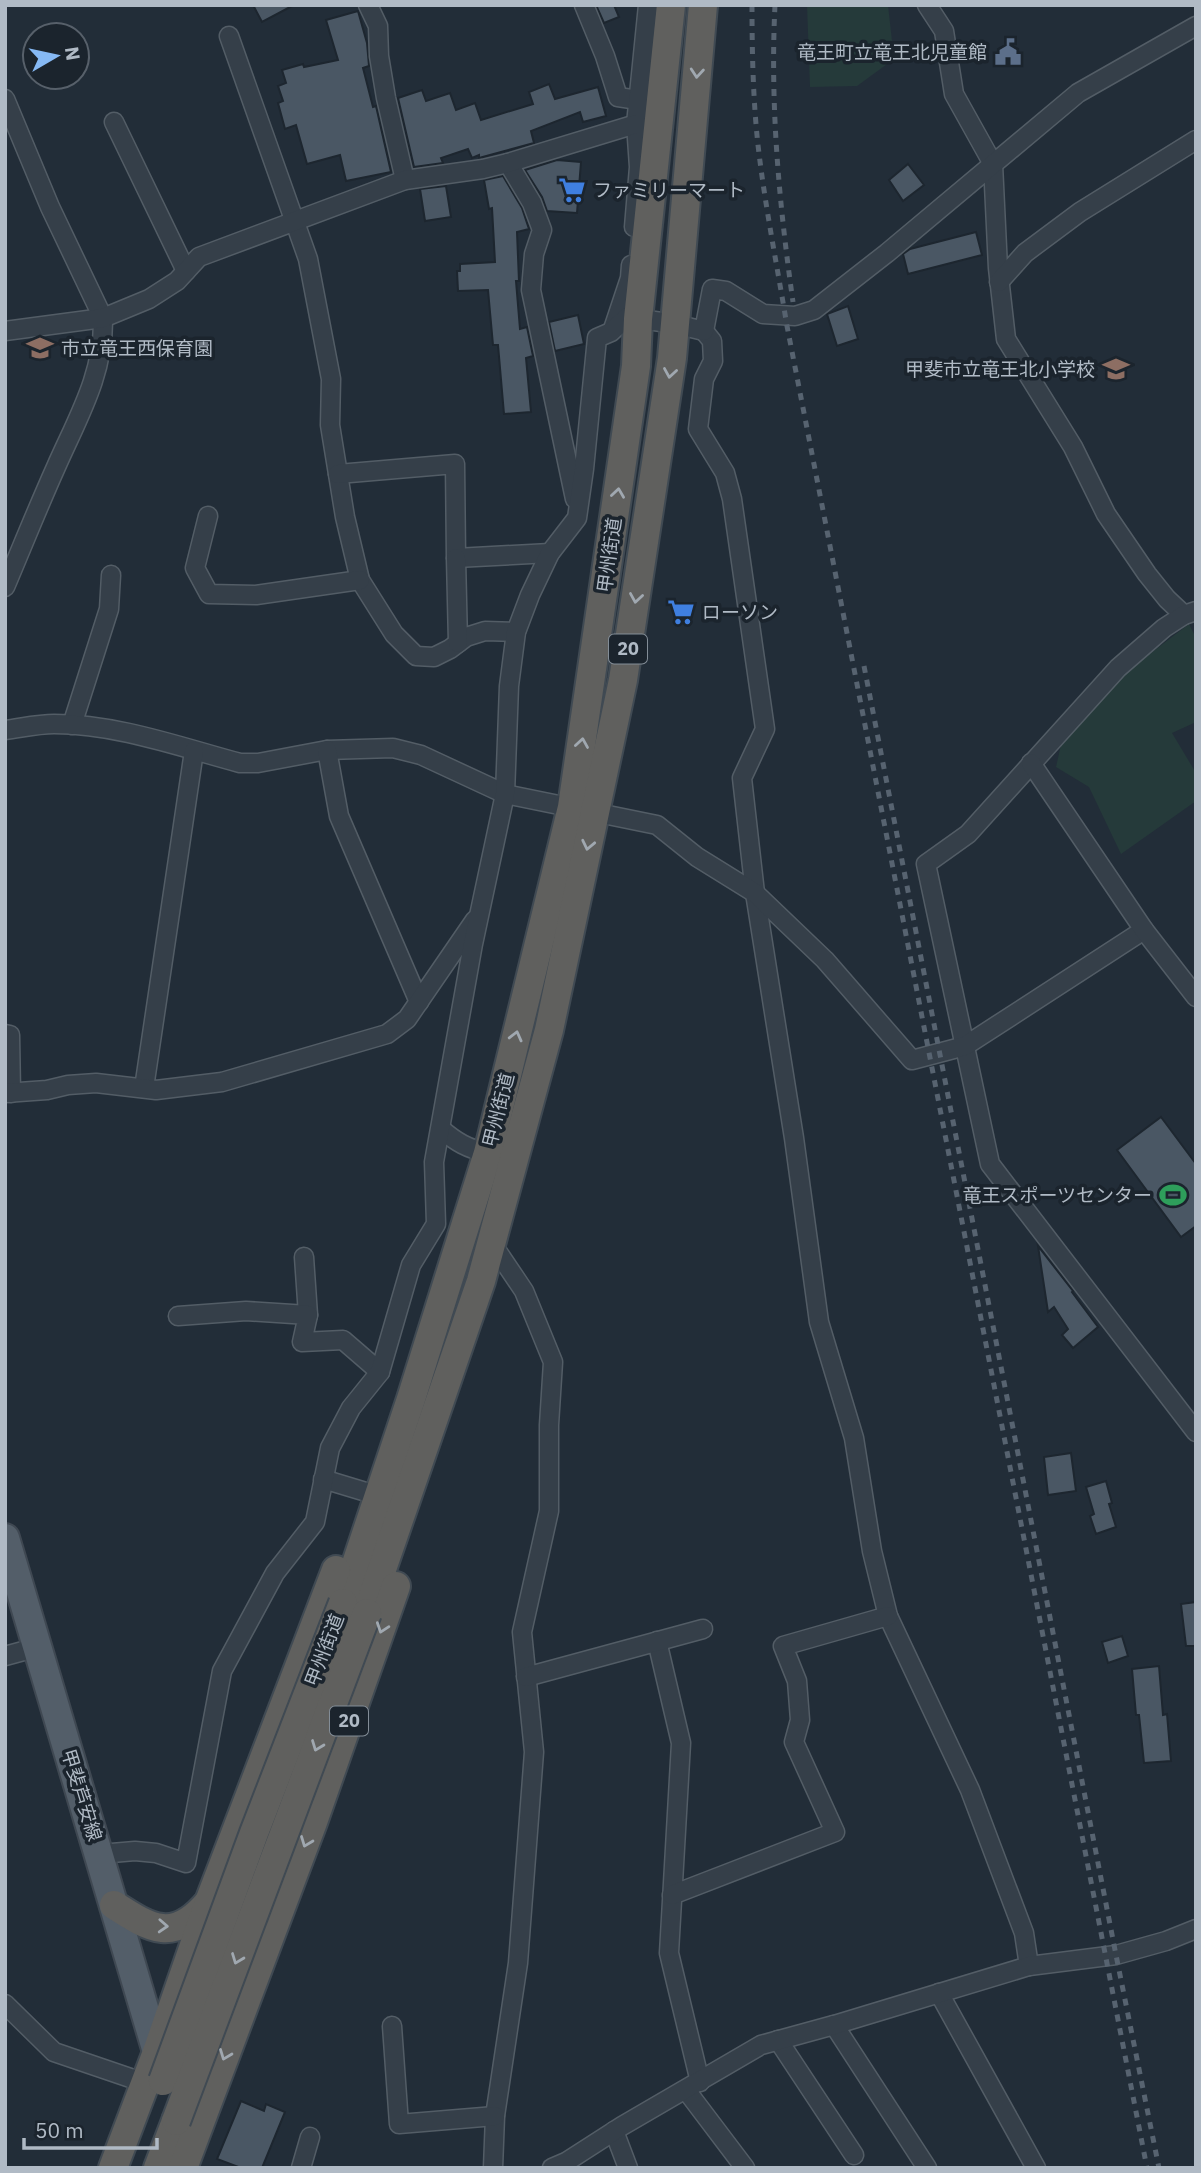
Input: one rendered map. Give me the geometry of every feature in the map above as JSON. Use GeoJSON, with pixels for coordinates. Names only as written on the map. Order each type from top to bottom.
{"type":"FeatureCollection","features":[{"type":"Feature","properties":{"kind":"highway","name":"甲州街道"},"geometry":{"type":"LineString","coordinates":[[158,2168],[355,1608],[481,1281],[549,1030],[583,809],[636,366],[648,124],[671,5]]}},
{"type":"Feature","properties":{"kind":"highway","name":"甲州街道"},"geometry":{"type":"LineString","coordinates":[[131,2168],[254,1833],[355,1608],[411,1399],[488,1153],[583,809],[623,680],[672,358],[703,5]]}},
{"type":"Feature","properties":{"kind":"highway","name":"20"},"geometry":{"type":"LineString","coordinates":[[157,2052],[209,1902],[366,1492],[429,1294],[441,1265],[467,1221]]}},
{"type":"Feature","properties":{"kind":"highway","name":"甲州街道"},"geometry":{"type":"LineString","coordinates":[[188,2163],[327,1784],[474,1358],[481,1281]]}},
{"type":"Feature","properties":{"kind":"highway"},"geometry":{"type":"LineString","coordinates":[[114,1905],[141,1922],[170,1929],[196,1917],[209,1902]]}},
{"type":"Feature","properties":{"kind":"highway"},"geometry":{"type":"LineString","coordinates":[[157,2052],[188,2163]]}},
{"type":"Feature","properties":{"kind":"highway"},"geometry":{"type":"LineString","coordinates":[[113,2168],[157,2052]]}},
{"type":"Feature","properties":{"kind":"main road","name":"甲斐芦安線"},"geometry":{"type":"LineString","coordinates":[[5,1538],[157,2052]]}},
{"type":"Feature","properties":{"kind":"street"},"geometry":{"type":"LineString","coordinates":[[368,5],[378,26],[379,56],[386,98],[405,180]]}},
{"type":"Feature","properties":{"kind":"street"},"geometry":{"type":"LineString","coordinates":[[584,5],[618,97],[638,100]]}},
{"type":"Feature","properties":{"kind":"street"},"geometry":{"type":"LineString","coordinates":[[611,332],[630,278],[639,167],[648,124],[638,100],[648,5]]}},
{"type":"Feature","properties":{"kind":"street"},"geometry":{"type":"LineString","coordinates":[[926,5],[944,31],[954,94],[993,164],[999,282],[1006,339],[1073,447],[1106,514],[1167,599],[1190,613],[1164,628],[1118,668],[968,834],[926,864],[990,1164],[1196,1432]]}},
{"type":"Feature","properties":{"kind":"street"},"geometry":{"type":"LineString","coordinates":[[704,331],[712,289],[726,291],[763,314],[795,316],[814,310],[887,253],[1078,93],[1196,26]]}},
{"type":"Feature","properties":{"kind":"street"},"geometry":{"type":"LineString","coordinates":[[229,36],[307,259],[331,379],[330,425],[345,517],[360,580],[394,634],[416,656],[434,657],[466,637],[485,631],[516,632]]}},
{"type":"Feature","properties":{"kind":"street"},"geometry":{"type":"LineString","coordinates":[[5,99],[50,206],[103,318],[103,338],[96,377],[5,587]]}},
{"type":"Feature","properties":{"kind":"street"},"geometry":{"type":"LineString","coordinates":[[114,122],[186,271]]}},
{"type":"Feature","properties":{"kind":"street"},"geometry":{"type":"LineString","coordinates":[[5,331],[103,318],[149,299],[177,281],[199,257],[405,180],[483,169],[648,124]]}},
{"type":"Feature","properties":{"kind":"street"},"geometry":{"type":"LineString","coordinates":[[999,282],[1025,253],[1080,212],[1196,141]]}},
{"type":"Feature","properties":{"kind":"street"},"geometry":{"type":"LineString","coordinates":[[508,163],[532,203],[542,230],[534,254],[531,290],[578,513]]}},
{"type":"Feature","properties":{"kind":"street"},"geometry":{"type":"LineString","coordinates":[[100,1854],[135,1850],[156,1853],[186,1863],[222,1671],[275,1573],[315,1522],[330,1448],[351,1408],[380,1373],[411,1265],[436,1224],[434,1162],[505,794],[509,686],[516,632],[550,553],[577,519],[597,338],[611,332],[627,317],[704,331],[712,341],[713,361],[705,379],[698,429],[725,473],[732,499],[765,729],[742,778],[755,893],[794,1138],[819,1322],[855,1438],[872,1551],[888,1616],[970,1790],[1024,1933],[1029,1966]]}},
{"type":"Feature","properties":{"kind":"street"},"geometry":{"type":"LineString","coordinates":[[338,474],[455,464],[458,643]]}},
{"type":"Feature","properties":{"kind":"street"},"geometry":{"type":"LineString","coordinates":[[208,516],[195,568],[209,594],[256,595],[360,580]]}},
{"type":"Feature","properties":{"kind":"street"},"geometry":{"type":"LineString","coordinates":[[456,558],[550,553]]}},
{"type":"Feature","properties":{"kind":"street"},"geometry":{"type":"LineString","coordinates":[[72,725],[109,609],[111,575]]}},
{"type":"Feature","properties":{"kind":"street"},"geometry":{"type":"LineString","coordinates":[[5,730],[52,724],[72,725],[131,734],[240,763],[327,750],[393,748],[421,755],[505,794],[657,825],[697,857],[755,893],[825,960],[912,1060],[965,1046],[1144,930]]}},
{"type":"Feature","properties":{"kind":"street"},"geometry":{"type":"LineString","coordinates":[[327,750],[339,816],[419,1002]]}},
{"type":"Feature","properties":{"kind":"street"},"geometry":{"type":"LineString","coordinates":[[144,1088],[194,751]]}},
{"type":"Feature","properties":{"kind":"street"},"geometry":{"type":"LineString","coordinates":[[1031,763],[1144,930],[1196,997]]}},
{"type":"Feature","properties":{"kind":"street"},"geometry":{"type":"LineString","coordinates":[[5,1034],[10,1035],[8,1093],[96,1083],[156,1090],[222,1082],[387,1034],[407,1018],[480,913]]}},
{"type":"Feature","properties":{"kind":"street"},"geometry":{"type":"LineString","coordinates":[[441,1129],[471,1150],[488,1153]]}},
{"type":"Feature","properties":{"kind":"street"},"geometry":{"type":"LineString","coordinates":[[491,1242],[524,1291],[553,1362],[549,1425],[549,1511],[522,1632],[534,1752],[519,1963],[495,2116],[493,2168]]}},
{"type":"Feature","properties":{"kind":"street"},"geometry":{"type":"LineString","coordinates":[[304,1257],[308,1315],[302,1342],[342,1340],[380,1373]]}},
{"type":"Feature","properties":{"kind":"street"},"geometry":{"type":"LineString","coordinates":[[178,1315],[246,1311],[308,1315]]}},
{"type":"Feature","properties":{"kind":"street"},"geometry":{"type":"LineString","coordinates":[[323,1479],[366,1492]]}},
{"type":"Feature","properties":{"kind":"street"},"geometry":{"type":"LineString","coordinates":[[672,1895],[835,1832],[794,1742],[800,1720],[797,1681],[783,1646],[888,1616]]}},
{"type":"Feature","properties":{"kind":"street"},"geometry":{"type":"LineString","coordinates":[[526,1677],[703,1629]]}},
{"type":"Feature","properties":{"kind":"street"},"geometry":{"type":"LineString","coordinates":[[657,1640],[681,1743],[669,1953],[693,2086],[745,2168]]}},
{"type":"Feature","properties":{"kind":"street"},"geometry":{"type":"LineString","coordinates":[[5,1657],[38,1647]]}},
{"type":"Feature","properties":{"kind":"street"},"geometry":{"type":"LineString","coordinates":[[552,2168],[761,2045],[1029,1966],[1116,1955],[1166,1941],[1196,1929]]}},
{"type":"Feature","properties":{"kind":"street"},"geometry":{"type":"LineString","coordinates":[[939,1993],[1036,2168]]}},
{"type":"Feature","properties":{"kind":"street"},"geometry":{"type":"LineString","coordinates":[[5,2004],[54,2052],[145,2083]]}},
{"type":"Feature","properties":{"kind":"street"},"geometry":{"type":"LineString","coordinates":[[834,2025],[927,2168]]}},
{"type":"Feature","properties":{"kind":"street"},"geometry":{"type":"LineString","coordinates":[[392,2026],[399,2124],[495,2116]]}},
{"type":"Feature","properties":{"kind":"street"},"geometry":{"type":"LineString","coordinates":[[778,2040],[854,2155]]}},
{"type":"Feature","properties":{"kind":"street"},"geometry":{"type":"LineString","coordinates":[[614,2131],[628,2168]]}},
{"type":"Feature","properties":{"kind":"street"},"geometry":{"type":"LineString","coordinates":[[301,2168],[310,2137]]}},
{"type":"Feature","properties":{"kind":"green space"},"geometry":{"type":"Polygon","coordinates":[[[807,5],[888,5],[894,59],[857,86],[810,87],[807,5]]]}},
{"type":"Feature","properties":{"kind":"green space"},"geometry":{"type":"Polygon","coordinates":[[[1189,624],[1196,638],[1196,722],[1172,733],[1196,773],[1196,801],[1121,854],[1089,787],[1056,767],[1063,736],[1121,676],[1189,624]]]}},
{"type":"Feature","properties":{"kind":"building"},"geometry":{"type":"Polygon","coordinates":[[[253,5],[294,5],[262,22],[253,5]]]}},
{"type":"Feature","properties":{"kind":"building"},"geometry":{"type":"Polygon","coordinates":[[[596,5],[614,5],[619,17],[604,23],[596,5]]]}},
{"type":"Feature","properties":{"kind":"building"},"geometry":{"type":"Polygon","coordinates":[[[358,11],[367,43],[369,66],[363,68],[373,107],[376,106],[391,172],[346,181],[340,155],[307,164],[296,125],[285,129],[278,103],[283,101],[278,86],[286,83],[282,70],[303,64],[304,67],[338,60],[326,20],[358,11]]]}},
{"type":"Feature","properties":{"kind":"building"},"geometry":{"type":"Polygon","coordinates":[[[549,84],[555,99],[598,87],[606,116],[583,122],[580,112],[531,131],[534,143],[479,158],[479,155],[472,158],[468,149],[441,158],[443,163],[414,167],[398,98],[422,90],[426,101],[450,93],[456,110],[475,103],[481,120],[533,104],[529,92],[549,84]]]}},
{"type":"Feature","properties":{"kind":"building"},"geometry":{"type":"Polygon","coordinates":[[[557,160],[581,162],[577,213],[547,211],[542,197],[525,170],[557,160]]]}},
{"type":"Feature","properties":{"kind":"building"},"geometry":{"type":"Polygon","coordinates":[[[908,164],[924,185],[903,201],[889,180],[908,164]]]}},
{"type":"Feature","properties":{"kind":"building"},"geometry":{"type":"Polygon","coordinates":[[[503,176],[522,208],[529,229],[517,232],[519,281],[516,281],[520,329],[527,327],[533,356],[526,358],[531,412],[504,414],[498,345],[493,345],[488,290],[458,291],[457,271],[460,271],[460,264],[495,262],[492,208],[489,209],[484,180],[503,176]]]}},
{"type":"Feature","properties":{"kind":"building"},"geometry":{"type":"Polygon","coordinates":[[[446,186],[451,217],[425,221],[420,189],[446,186]]]}},
{"type":"Feature","properties":{"kind":"building"},"geometry":{"type":"Polygon","coordinates":[[[976,232],[982,255],[908,274],[903,254],[910,249],[976,232]]]}},
{"type":"Feature","properties":{"kind":"building"},"geometry":{"type":"Polygon","coordinates":[[[848,306],[858,339],[837,346],[827,314],[848,306]]]}},
{"type":"Feature","properties":{"kind":"building"},"geometry":{"type":"Polygon","coordinates":[[[578,315],[584,344],[555,351],[549,322],[578,315]]]}},
{"type":"Feature","properties":{"kind":"building","name":"竜王スポーツセンター"},"geometry":{"type":"Polygon","coordinates":[[[1161,1117],[1196,1164],[1196,1226],[1181,1237],[1117,1150],[1161,1117]]]}},
{"type":"Feature","properties":{"kind":"building"},"geometry":{"type":"Polygon","coordinates":[[[1038,1246],[1098,1327],[1073,1348],[1062,1335],[1068,1329],[1054,1307],[1048,1312],[1038,1246]]]}},
{"type":"Feature","properties":{"kind":"building"},"geometry":{"type":"Polygon","coordinates":[[[1071,1453],[1076,1491],[1048,1495],[1044,1457],[1071,1453]]]}},
{"type":"Feature","properties":{"kind":"building"},"geometry":{"type":"Polygon","coordinates":[[[1106,1481],[1116,1527],[1096,1534],[1090,1516],[1094,1514],[1086,1487],[1106,1481]]]}},
{"type":"Feature","properties":{"kind":"building"},"geometry":{"type":"Polygon","coordinates":[[[1196,1602],[1196,1646],[1186,1646],[1181,1604],[1196,1602]]]}},
{"type":"Feature","properties":{"kind":"building"},"geometry":{"type":"Polygon","coordinates":[[[1122,1636],[1128,1656],[1108,1663],[1102,1642],[1122,1636]]]}},
{"type":"Feature","properties":{"kind":"building"},"geometry":{"type":"Polygon","coordinates":[[[1159,1666],[1163,1715],[1167,1714],[1171,1761],[1144,1763],[1132,1669],[1159,1666]]]}},
{"type":"Feature","properties":{"kind":"building"},"geometry":{"type":"Polygon","coordinates":[[[241,2101],[264,2111],[266,2104],[285,2112],[262,2168],[241,2168],[217,2159],[241,2101]]]}},
{"type":"Feature","properties":{"kind":"railway"},"geometry":{"type":"LineString","coordinates":[[752,5],[758,145],[787,326],[1147,2168]]}},
{"type":"Feature","properties":{"kind":"railway"},"geometry":{"type":"LineString","coordinates":[[775,5],[777,154],[793,302]]}},
{"type":"Feature","properties":{"kind":"railway"},"geometry":{"type":"LineString","coordinates":[[864,666],[1159,2168]]}},
{"type":"Feature","properties":{"kind":"place","name":"竜王町立竜王北児童館"},"geometry":{"type":"Point","coordinates":[1008,52]}},
{"type":"Feature","properties":{"kind":"place","name":"ファミリーマート"},"geometry":{"type":"Point","coordinates":[572,190]}},
{"type":"Feature","properties":{"kind":"place","name":"市立竜王西保育園"},"geometry":{"type":"Point","coordinates":[40,348]}},
{"type":"Feature","properties":{"kind":"place","name":"甲斐市立竜王北小学校"},"geometry":{"type":"Point","coordinates":[1116,369]}},
{"type":"Feature","properties":{"kind":"place","name":"ローソン"},"geometry":{"type":"Point","coordinates":[681,612]}},
{"type":"Feature","properties":{"kind":"place","name":"竜王スポーツセンター"},"geometry":{"type":"Point","coordinates":[1173,1195]}}]}
